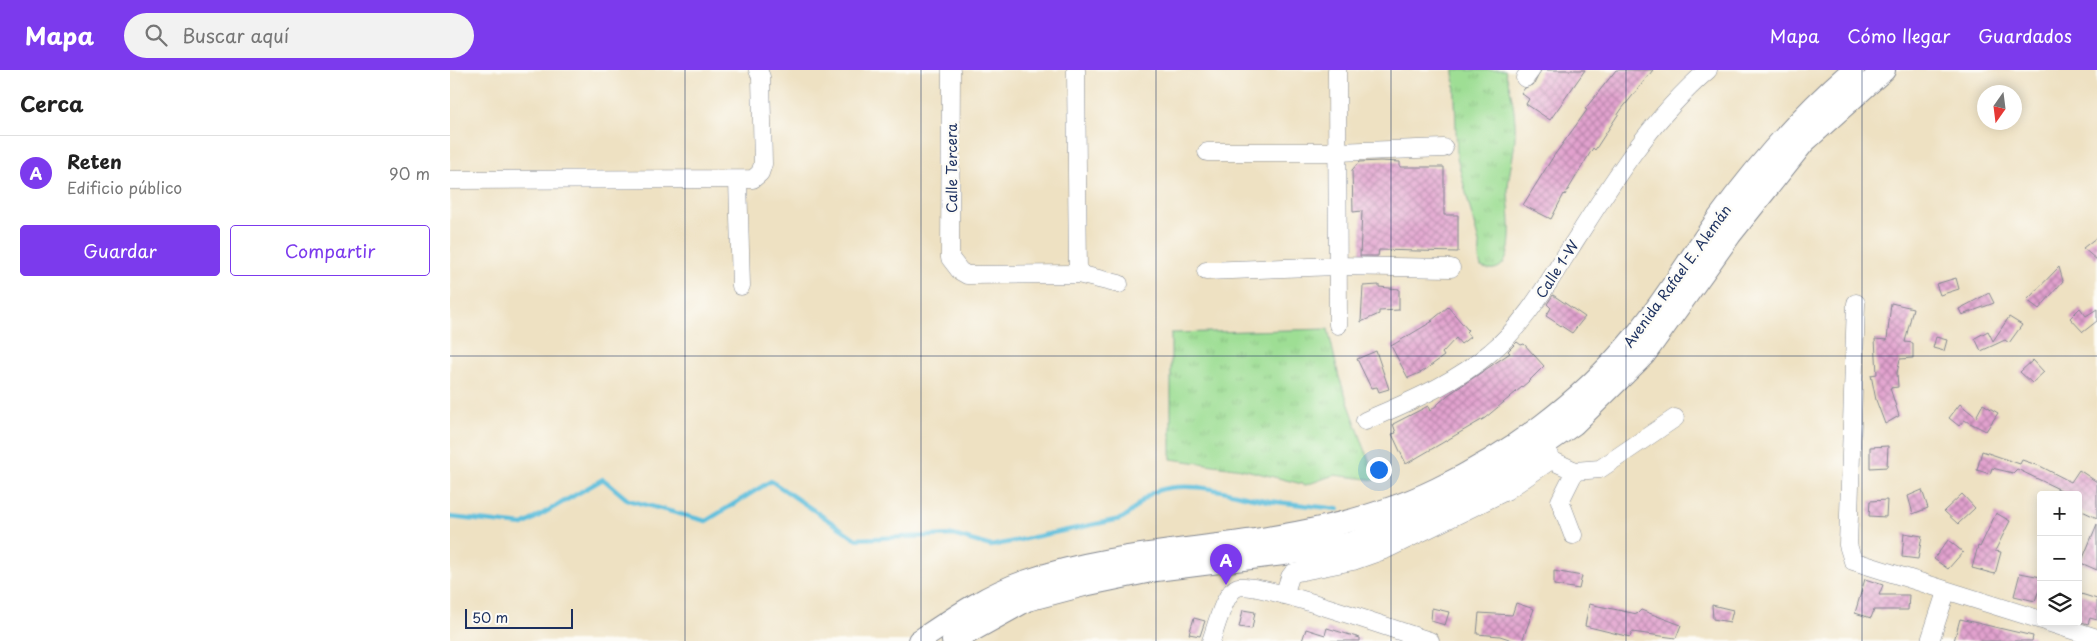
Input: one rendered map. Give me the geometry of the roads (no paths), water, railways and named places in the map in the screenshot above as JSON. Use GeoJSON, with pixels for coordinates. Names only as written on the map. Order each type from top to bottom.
{"type":"FeatureCollection","features":[{"type":"Feature","properties":{"kind":"main road","name":"Avenida Rafael E. Alemán"},"geometry":{"type":"LineString","coordinates":[[919,641],[968,608],[1023,582],[1082,566],[1150,554],[1267,538],[1344,523],[1388,510],[1437,490],[1496,458],[1560,410],[1631,342],[1744,184],[1791,130],[1829,91],[1853,70]]}},
{"type":"Feature","properties":{"kind":"main road","name":"Avenida Rafael E. Alemán"},"geometry":{"type":"LineString","coordinates":[[953,641],[1028,600],[1084,584],[1156,570],[1351,543],[1402,527],[1548,452],[1644,355],[1730,235],[1804,142],[1884,70]]}},
{"type":"Feature","properties":{"kind":"street"},"geometry":{"type":"LineString","coordinates":[[450,180],[753,179],[760,173],[763,164],[761,77],[758,70]]}},
{"type":"Feature","properties":{"kind":"street","name":"Calle Tercera"},"geometry":{"type":"LineString","coordinates":[[951,70],[950,258],[954,265],[967,275],[1078,274]]}},
{"type":"Feature","properties":{"kind":"street"},"geometry":{"type":"LineString","coordinates":[[1076,70],[1078,274],[1118,284]]}},
{"type":"Feature","properties":{"kind":"street"},"geometry":{"type":"LineString","coordinates":[[1337,70],[1336,266],[1338,326]]}},
{"type":"Feature","properties":{"kind":"street","name":"Calle 1-W"},"geometry":{"type":"LineString","coordinates":[[1365,421],[1422,396],[1461,374],[1492,352],[1542,294],[1609,187],[1652,128],[1682,93],[1708,70]]}},
{"type":"Feature","properties":{"kind":"street"},"geometry":{"type":"LineString","coordinates":[[1207,152],[1337,152],[1444,148]]}},
{"type":"Feature","properties":{"kind":"street"},"geometry":{"type":"LineString","coordinates":[[738,180],[741,286]]}},
{"type":"Feature","properties":{"kind":"street"},"geometry":{"type":"LineString","coordinates":[[1206,271],[1336,266],[1451,268]]}},
{"type":"Feature","properties":{"kind":"street"},"geometry":{"type":"LineString","coordinates":[[1856,303],[1848,545],[1853,561],[1946,592],[2037,619]]}},
{"type":"Feature","properties":{"kind":"street"},"geometry":{"type":"LineString","coordinates":[[1284,595],[1293,573],[1353,561],[1387,549],[1506,491],[1548,452],[1575,471],[1600,469],[1675,418]]}},
{"type":"Feature","properties":{"kind":"street"},"geometry":{"type":"LineString","coordinates":[[1573,535],[1560,501],[1575,471]]}},
{"type":"Feature","properties":{"kind":"street"},"geometry":{"type":"LineString","coordinates":[[1211,641],[1222,607],[1236,587],[1255,588],[1284,595],[1430,641]]}},
{"type":"Feature","properties":{"kind":"street"},"geometry":{"type":"LineString","coordinates":[[1930,641],[1946,592]]}},
{"type":"Feature","properties":{"kind":"street"},"geometry":{"type":"LineString","coordinates":[[2060,626],[2097,638]]}},
{"type":"Feature","properties":{"kind":"waterway"},"geometry":{"type":"LineString","coordinates":[[450,517],[523,525],[603,479],[628,500],[706,521],[771,481],[856,539],[953,535],[991,546],[1120,519],[1130,513],[1150,494],[1170,488],[1199,487],[1269,501],[1338,509]]}},
{"type":"Feature","properties":{"kind":"place","name":"Reten"},"geometry":{"type":"Point","coordinates":[1226,585]}}]}
